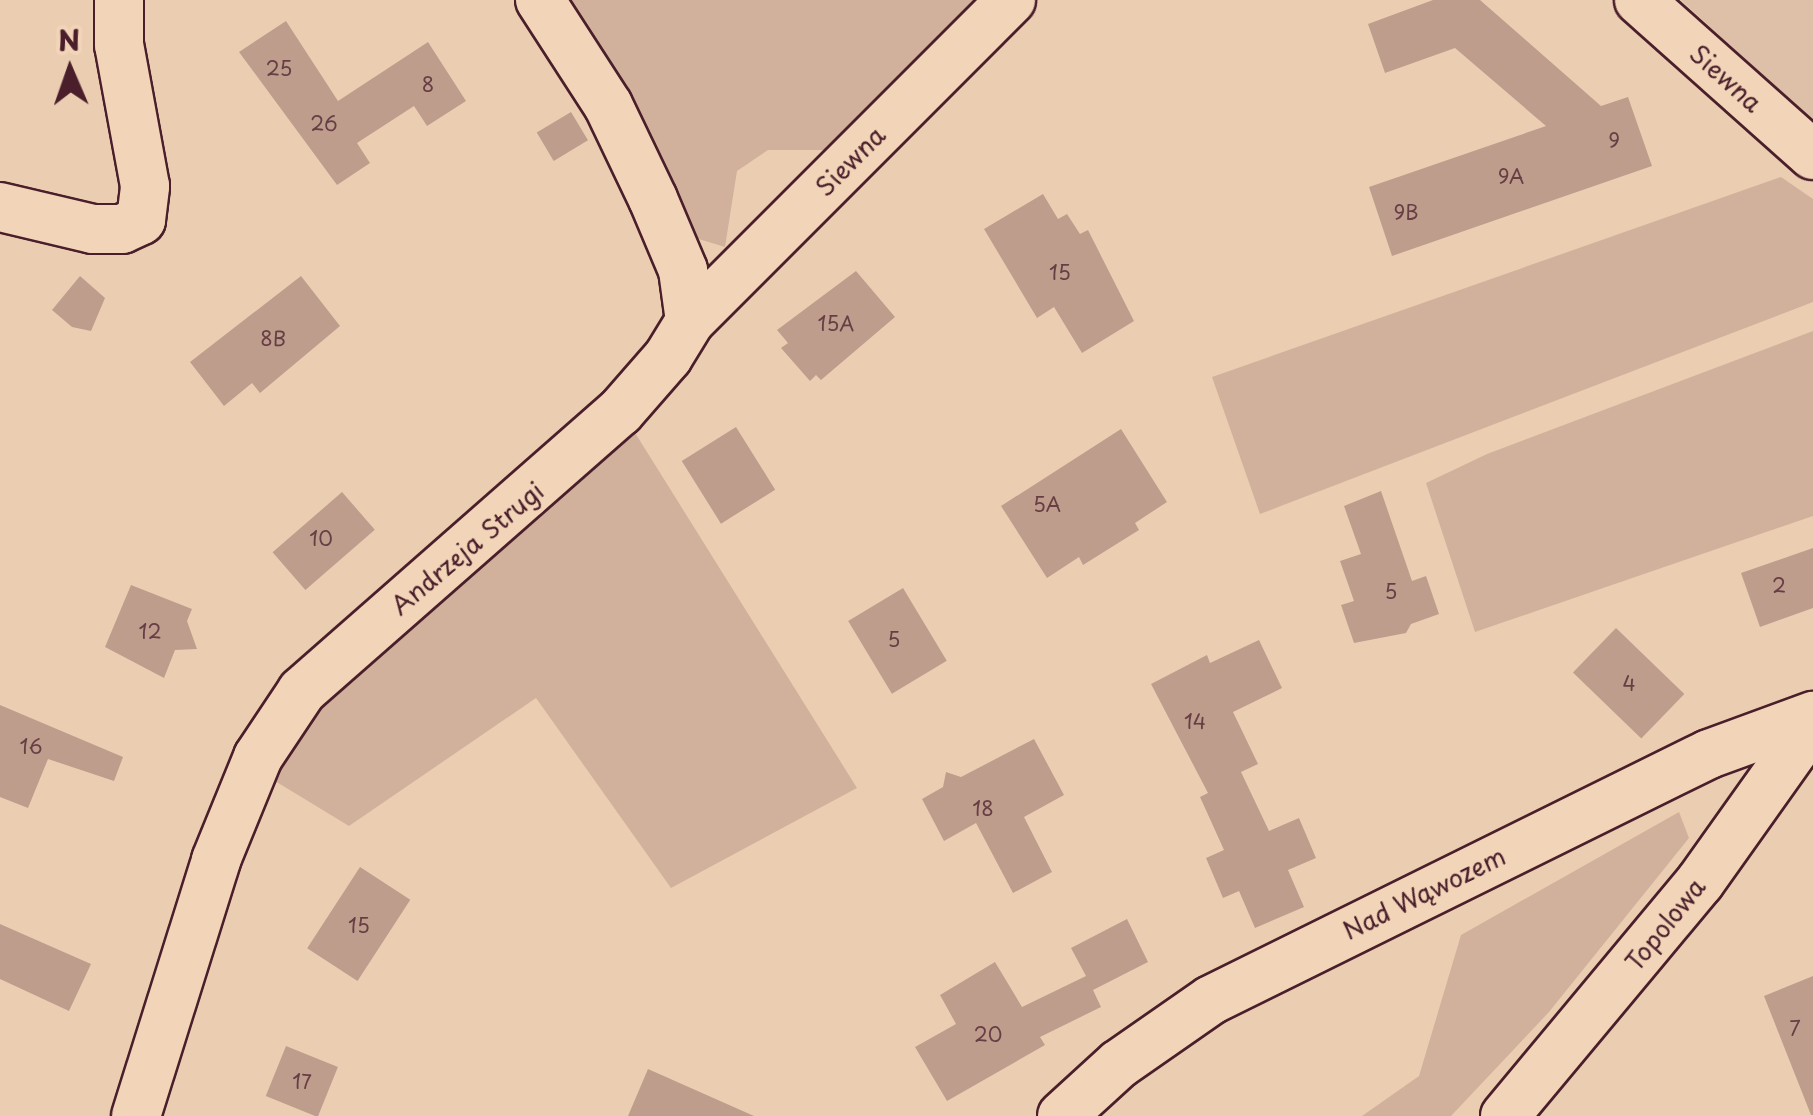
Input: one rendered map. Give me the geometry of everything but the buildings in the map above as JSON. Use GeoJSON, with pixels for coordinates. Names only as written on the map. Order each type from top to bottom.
{"type":"FeatureCollection","features":[{"type":"Feature","properties":{"kind":"street"},"geometry":{"type":"LineString","coordinates":[[0,206],[93,228],[122,229],[141,220],[145,186],[119,45],[119,0]]}},
{"type":"Feature","properties":{"kind":"street"},"geometry":{"type":"LineString","coordinates":[[540,0],[608,105],[653,199],[683,270],[690,321]]}},
{"type":"Feature","properties":{"kind":"street","name":"Siewna"},"geometry":{"type":"LineString","coordinates":[[690,321],[1011,0]]}},
{"type":"Feature","properties":{"kind":"street","name":"Siewna"},"geometry":{"type":"LineString","coordinates":[[1639,0],[1813,156]]}},
{"type":"Feature","properties":{"kind":"street","name":"Andrzeja Strugi"},"geometry":{"type":"LineString","coordinates":[[136,1116],[216,860],[258,757],[302,691],[620,412],[668,357],[690,321]]}},
{"type":"Feature","properties":{"kind":"street","name":"Nad Wąwozem"},"geometry":{"type":"LineString","coordinates":[[1062,1116],[1119,1064],[1212,1000],[1709,754],[1813,719]]}},
{"type":"Feature","properties":{"kind":"street","name":"Topolowa"},"geometry":{"type":"LineString","coordinates":[[1505,1116],[1700,882],[1813,719]]}},
{"type":"Feature","properties":{"kind":"shaded area"},"geometry":{"type":"Polygon","coordinates":[[[561,0],[985,0],[830,150],[768,150],[737,171],[725,247],[692,237],[561,0]]]}},
{"type":"Feature","properties":{"kind":"shaded area"},"geometry":{"type":"Polygon","coordinates":[[[1681,0],[1813,0],[1813,121],[1681,0]]]}},
{"type":"Feature","properties":{"kind":"shaded area"},"geometry":{"type":"Polygon","coordinates":[[[1781,177],[1813,199],[1813,302],[1260,514],[1212,377],[1781,177]]]}},
{"type":"Feature","properties":{"kind":"shaded area"},"geometry":{"type":"Polygon","coordinates":[[[1813,331],[1813,516],[1475,632],[1426,483],[1487,454],[1813,331]]]}},
{"type":"Feature","properties":{"kind":"shaded area"},"geometry":{"type":"Polygon","coordinates":[[[632,428],[857,788],[671,888],[536,698],[349,826],[270,778],[327,690],[632,428]]]}},
{"type":"Feature","properties":{"kind":"shaded area"},"geometry":{"type":"Polygon","coordinates":[[[1679,812],[1689,838],[1549,1012],[1451,1116],[1362,1116],[1419,1076],[1461,935],[1679,812]]]}}]}
